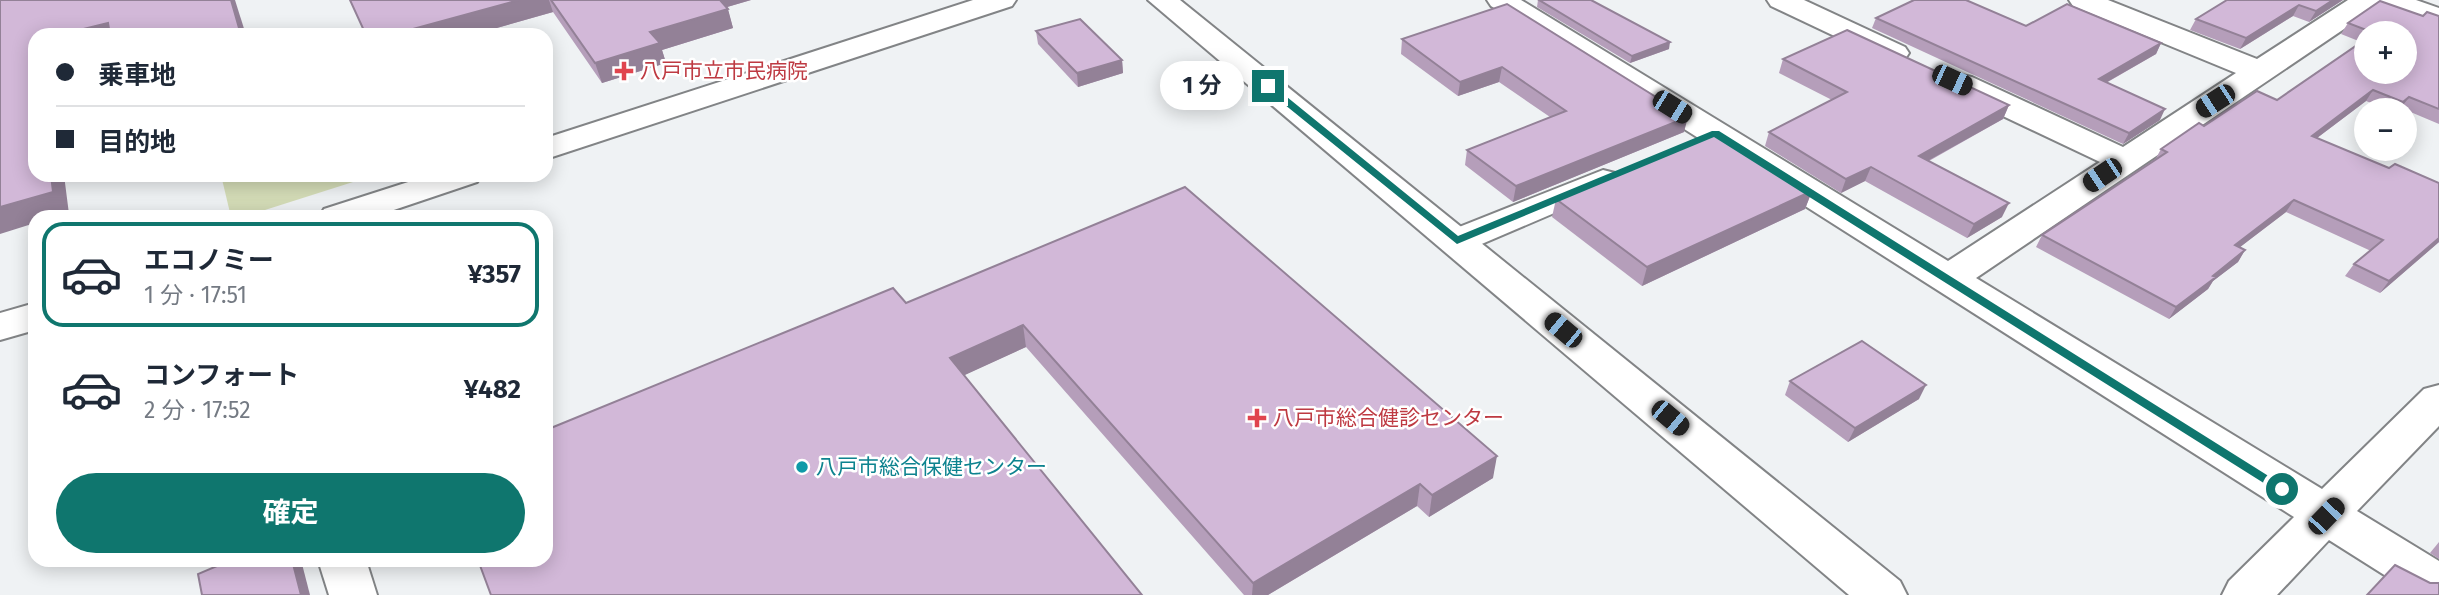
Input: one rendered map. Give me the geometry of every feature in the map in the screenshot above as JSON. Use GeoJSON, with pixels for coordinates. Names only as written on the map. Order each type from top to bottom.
{"type":"FeatureCollection","features":[{"type":"Feature","properties":{"kind":"street"},"geometry":{"type":"LineString","coordinates":[[553,147],[1002,0]]}},
{"type":"Feature","properties":{"kind":"street"},"geometry":{"type":"LineString","coordinates":[[1162,0],[1883,595]]}},
{"type":"Feature","properties":{"kind":"street"},"geometry":{"type":"LineString","coordinates":[[1501,0],[2439,585]]}},
{"type":"Feature","properties":{"kind":"street"},"geometry":{"type":"LineString","coordinates":[[1780,0],[2124,160]]}},
{"type":"Feature","properties":{"kind":"street"},"geometry":{"type":"LineString","coordinates":[[2083,0],[2261,72]]}},
{"type":"Feature","properties":{"kind":"street"},"geometry":{"type":"LineString","coordinates":[[1948,278],[2367,0]]}},
{"type":"Feature","properties":{"kind":"street"},"geometry":{"type":"LineString","coordinates":[[2388,0],[2439,18]]}},
{"type":"Feature","properties":{"kind":"street"},"geometry":{"type":"LineString","coordinates":[[1677,149],[1715,134]]}},
{"type":"Feature","properties":{"kind":"street"},"geometry":{"type":"LineString","coordinates":[[1457,241],[1639,165]]}},
{"type":"Feature","properties":{"kind":"street"},"geometry":{"type":"LineString","coordinates":[[358,210],[444,182]]}},
{"type":"Feature","properties":{"kind":"street"},"geometry":{"type":"LineString","coordinates":[[0,327],[28,318]]}},
{"type":"Feature","properties":{"kind":"street"},"geometry":{"type":"LineString","coordinates":[[2246,595],[2439,400]]}},
{"type":"Feature","properties":{"kind":"street"},"geometry":{"type":"LineString","coordinates":[[344,567],[353,595]]}},
{"type":"Feature","properties":{"kind":"green space"},"geometry":{"type":"Polygon","coordinates":[[[223,182],[353,182],[265,210],[229,210],[223,182]]]}},
{"type":"Feature","properties":{"kind":"building"},"geometry":{"type":"Polygon","coordinates":[[[0,0],[231,0],[239,28],[109,28],[108,23],[88,28],[28,28],[28,182],[52,182],[53,192],[0,207],[0,0]]]}},
{"type":"Feature","properties":{"kind":"building"},"geometry":{"type":"Polygon","coordinates":[[[350,0],[519,0],[417,28],[363,28],[350,0]]]}},
{"type":"Feature","properties":{"kind":"building"},"geometry":{"type":"Polygon","coordinates":[[[551,0],[720,0],[728,9],[650,32],[660,43],[595,63],[551,0]]]}},
{"type":"Feature","properties":{"kind":"building"},"geometry":{"type":"Polygon","coordinates":[[[1539,0],[1591,0],[1670,42],[1632,56],[1539,0]]]}},
{"type":"Feature","properties":{"kind":"building"},"geometry":{"type":"Polygon","coordinates":[[[1914,0],[1966,0],[2026,26],[2067,4],[2161,43],[2099,79],[2165,109],[2129,133],[1876,18],[1914,0]]]}},
{"type":"Feature","properties":{"kind":"building"},"geometry":{"type":"Polygon","coordinates":[[[2227,0],[2333,0],[2316,11],[2299,5],[2246,38],[2196,19],[2227,0]]]}},
{"type":"Feature","properties":{"kind":"building"},"geometry":{"type":"Polygon","coordinates":[[[2380,1],[2423,16],[2427,12],[2439,16],[2439,109],[2417,98],[2393,98],[2373,90],[2362,98],[2354,98],[2354,104],[2312,136],[2354,153],[2354,161],[2372,161],[2389,168],[2395,164],[2439,183],[2439,238],[2389,281],[2354,264],[2383,240],[2294,200],[2235,245],[2245,250],[2213,276],[2216,277],[2176,307],[2042,235],[2167,152],[2161,149],[2199,123],[2204,126],[2257,91],[2277,100],[2354,47],[2354,84],[2417,84],[2417,21],[2354,21],[2354,25],[2348,23],[2380,1]]]}},
{"type":"Feature","properties":{"kind":"building"},"geometry":{"type":"Polygon","coordinates":[[[1507,4],[1688,117],[1516,186],[1467,150],[1566,111],[1502,67],[1460,82],[1402,39],[1507,4]]]}},
{"type":"Feature","properties":{"kind":"building"},"geometry":{"type":"Polygon","coordinates":[[[1080,19],[1122,60],[1077,73],[1036,31],[1080,19]]]}},
{"type":"Feature","properties":{"kind":"building"},"geometry":{"type":"Polygon","coordinates":[[[1847,30],[2009,105],[1919,156],[2009,203],[1974,224],[1871,167],[1846,179],[1769,132],[1847,92],[1783,59],[1847,30]]]}},
{"type":"Feature","properties":{"kind":"building"},"geometry":{"type":"Polygon","coordinates":[[[1717,132],[1812,191],[1647,267],[1556,199],[1717,132]]]}},
{"type":"Feature","properties":{"kind":"building"},"geometry":{"type":"Polygon","coordinates":[[[1185,187],[1497,456],[1432,495],[1420,484],[1253,583],[1023,325],[950,358],[1142,595],[491,595],[481,567],[553,567],[553,427],[893,288],[906,303],[1185,187]]]}},
{"type":"Feature","properties":{"kind":"building"},"geometry":{"type":"Polygon","coordinates":[[[1862,341],[1926,385],[1855,428],[1790,381],[1862,341]]]}},
{"type":"Feature","properties":{"kind":"building"},"geometry":{"type":"Polygon","coordinates":[[[2395,565],[2430,583],[2439,583],[2439,595],[2367,595],[2395,565]]]}},
{"type":"Feature","properties":{"kind":"building"},"geometry":{"type":"Polygon","coordinates":[[[214,567],[294,567],[301,595],[202,595],[198,574],[214,567]]]}},
{"type":"Feature","properties":{"kind":"place","name":"八戸市立市民病院"},"geometry":{"type":"Point","coordinates":[624,71]}},
{"type":"Feature","properties":{"kind":"place","name":"八戸市総合健診センター"},"geometry":{"type":"Point","coordinates":[1257,418]}},
{"type":"Feature","properties":{"kind":"place","name":"八戸市総合保健センター"},"geometry":{"type":"Point","coordinates":[802,467]}},
{"type":"Feature","properties":{"kind":"route"},"geometry":{"type":"LineString","coordinates":[[1268,86],[1457,241],[1715,134],[2282,489]]}}]}
